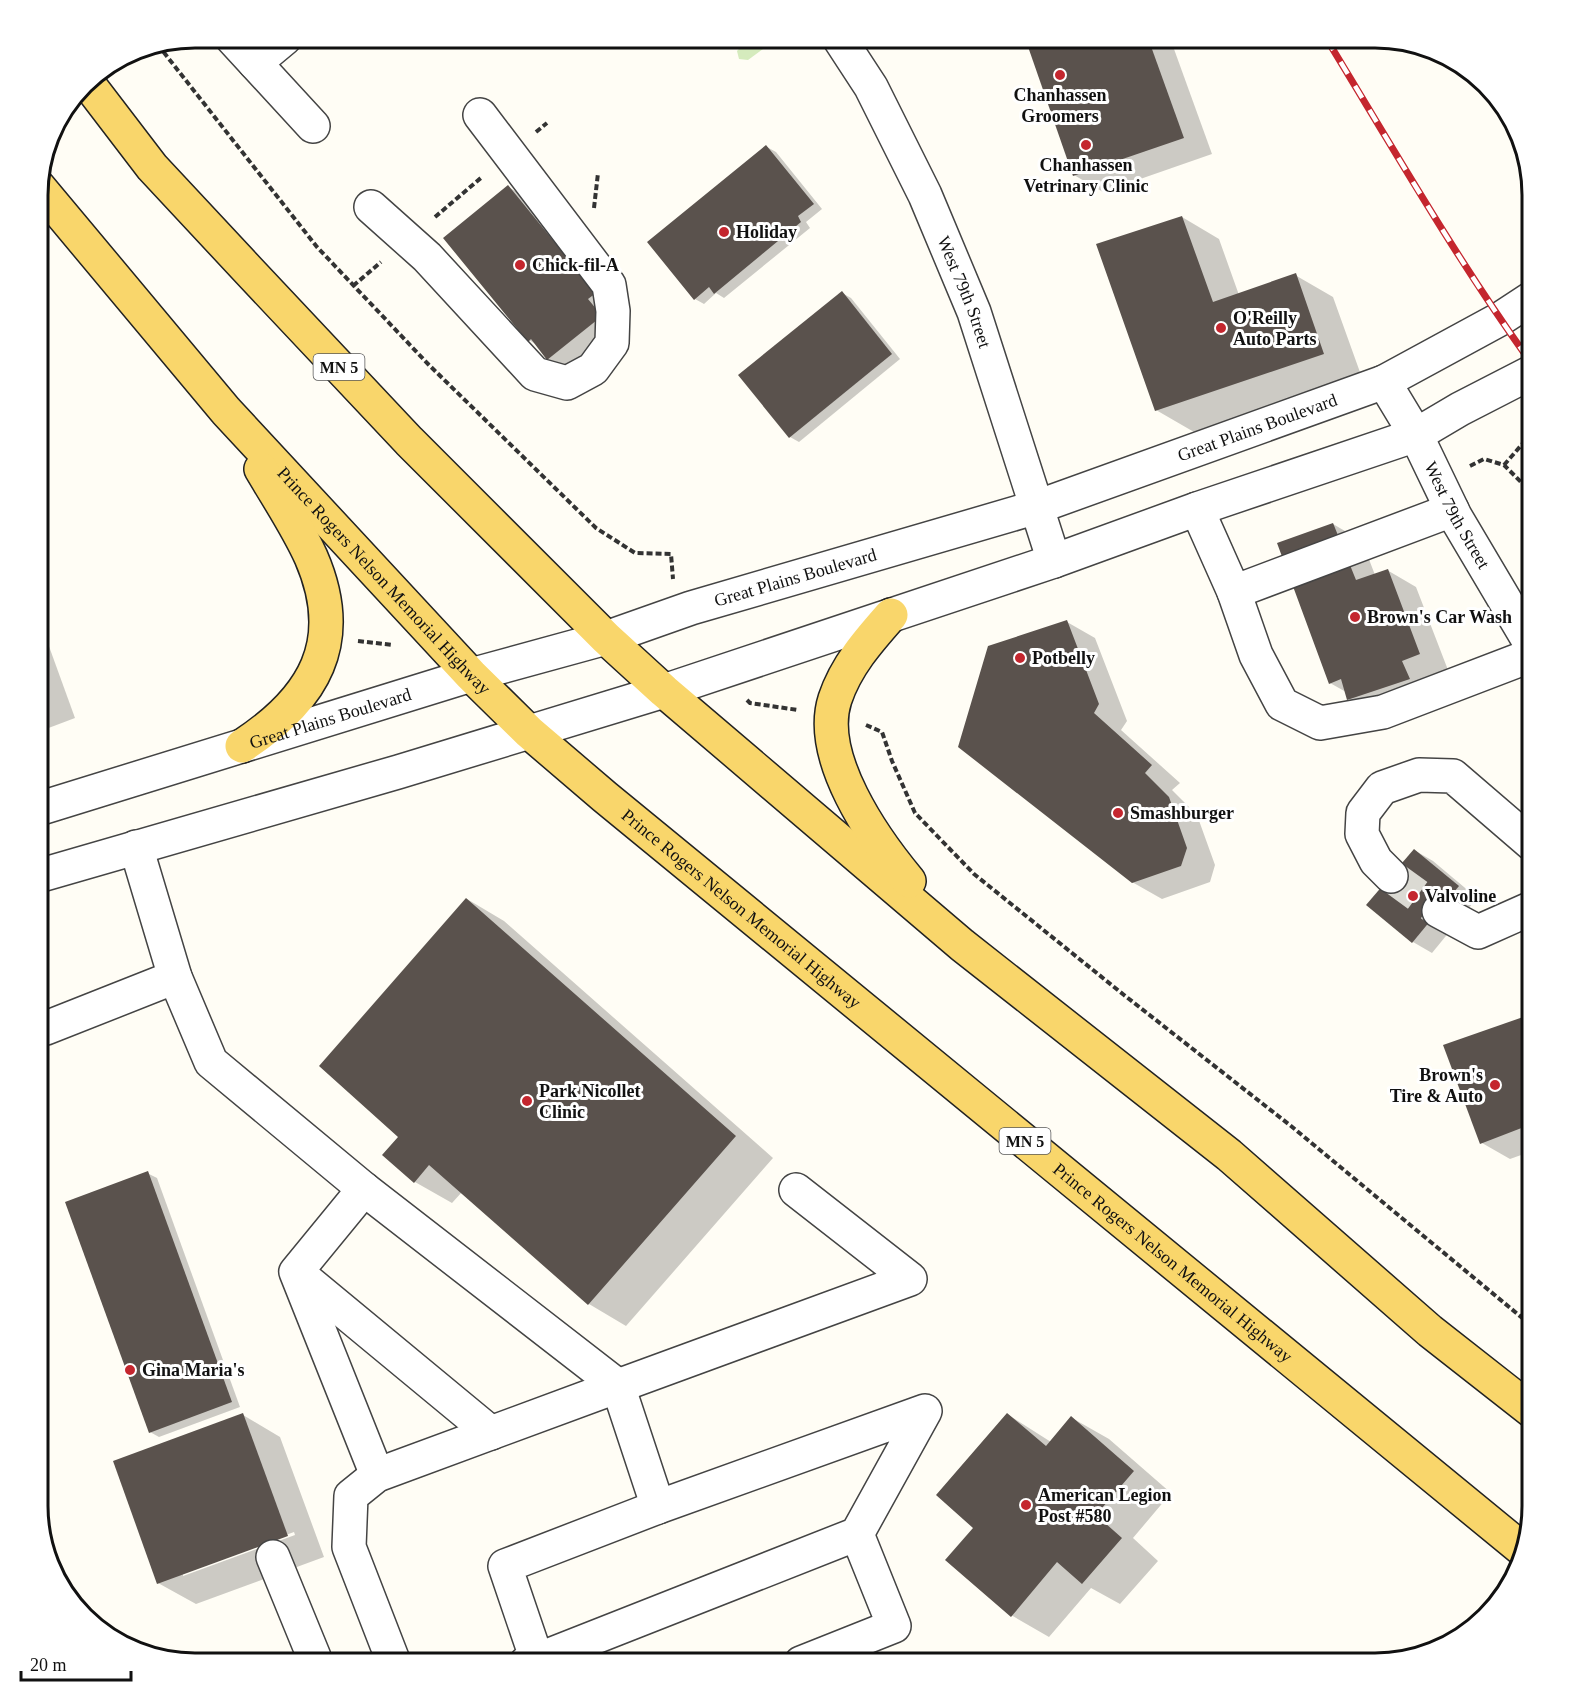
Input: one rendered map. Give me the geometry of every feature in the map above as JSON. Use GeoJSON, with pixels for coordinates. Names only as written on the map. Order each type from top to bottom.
{"type":"FeatureCollection","features":[{"type":"Feature","properties":{"kind":"main road","name":"MN 5"},"geometry":{"type":"LineString","coordinates":[[93,90],[152,167],[233,254],[409,441],[606,638],[664,691],[962,945],[1229,1155],[1430,1331],[1522,1402]]}},
{"type":"Feature","properties":{"kind":"main road","name":"Prince Rogers Nelson Memorial Highway"},"geometry":{"type":"LineString","coordinates":[[48,198],[226,411],[471,675],[529,732],[605,797],[1517,1545]]}},
{"type":"Feature","properties":{"kind":"main road"},"geometry":{"type":"LineString","coordinates":[[226,411],[306,548],[320,582],[326,609],[326,634],[322,655],[313,676],[298,700],[283,716],[242,746]]}},
{"type":"Feature","properties":{"kind":"main road"},"geometry":{"type":"LineString","coordinates":[[891,615],[853,660],[845,674],[834,700],[832,734],[840,769],[861,815],[894,863],[962,945]]}},
{"type":"Feature","properties":{"kind":"street"},"geometry":{"type":"LineString","coordinates":[[241,48],[312,126]]}},
{"type":"Feature","properties":{"kind":"street"},"geometry":{"type":"LineString","coordinates":[[255,63],[273,48]]}},
{"type":"Feature","properties":{"kind":"street","name":"West 79th Street"},"geometry":{"type":"LineString","coordinates":[[846,48],[871,87],[925,195],[974,312],[1054,561]]}},
{"type":"Feature","properties":{"kind":"street"},"geometry":{"type":"LineString","coordinates":[[371,207],[428,257],[536,374],[567,383],[593,369],[612,343],[613,311],[609,285],[480,115]]}},
{"type":"Feature","properties":{"kind":"street","name":"Great Plains Boulevard"},"geometry":{"type":"LineString","coordinates":[[48,806],[471,675],[606,638],[691,608],[1037,507],[1384,382],[1522,305]]}},
{"type":"Feature","properties":{"kind":"street"},"geometry":{"type":"LineString","coordinates":[[48,873],[664,691],[1054,561],[1197,509],[1416,435],[1460,409],[1522,378]]}},
{"type":"Feature","properties":{"kind":"street","name":"West 79th Street"},"geometry":{"type":"LineString","coordinates":[[1384,382],[1416,435],[1445,496],[1522,627]]}},
{"type":"Feature","properties":{"kind":"street"},"geometry":{"type":"LineString","coordinates":[[1234,592],[1445,496]]}},
{"type":"Feature","properties":{"kind":"street"},"geometry":{"type":"LineString","coordinates":[[1197,509],[1234,592],[1256,655],[1282,704],[1320,723],[1383,711],[1522,659]]}},
{"type":"Feature","properties":{"kind":"street"},"geometry":{"type":"LineString","coordinates":[[1391,876],[1376,861],[1362,834],[1363,813],[1382,788],[1419,775],[1453,776],[1522,835]]}},
{"type":"Feature","properties":{"kind":"street"},"geometry":{"type":"LineString","coordinates":[[136,847],[175,977],[211,1062],[364,1189],[618,1386],[658,1507]]}},
{"type":"Feature","properties":{"kind":"street"},"geometry":{"type":"LineString","coordinates":[[1439,911],[1478,932],[1522,913]]}},
{"type":"Feature","properties":{"kind":"street"},"geometry":{"type":"LineString","coordinates":[[48,1027],[175,977]]}},
{"type":"Feature","properties":{"kind":"street"},"geometry":{"type":"LineString","coordinates":[[296,1272],[364,1189]]}},
{"type":"Feature","properties":{"kind":"street"},"geometry":{"type":"LineString","coordinates":[[390,1653],[349,1547],[351,1496],[377,1475],[910,1279],[796,1190]]}},
{"type":"Feature","properties":{"kind":"street"},"geometry":{"type":"LineString","coordinates":[[296,1272],[491,1433]]}},
{"type":"Feature","properties":{"kind":"street"},"geometry":{"type":"LineString","coordinates":[[296,1272],[377,1475]]}},
{"type":"Feature","properties":{"kind":"street"},"geometry":{"type":"LineString","coordinates":[[536,1653],[505,1566],[658,1507],[925,1411],[857,1534],[561,1653]]}},
{"type":"Feature","properties":{"kind":"street"},"geometry":{"type":"LineString","coordinates":[[828,1653],[894,1626],[857,1534]]}},
{"type":"Feature","properties":{"kind":"street"},"geometry":{"type":"LineString","coordinates":[[273,1557],[309,1653]]}},
{"type":"Feature","properties":{"kind":"path"},"geometry":{"type":"LineString","coordinates":[[353,286],[547,123]]}},
{"type":"Feature","properties":{"kind":"path"},"geometry":{"type":"LineString","coordinates":[[1504,465],[1522,446]]}},
{"type":"Feature","properties":{"kind":"path"},"geometry":{"type":"LineString","coordinates":[[1445,496],[1484,459],[1504,465],[1522,483]]}},
{"type":"Feature","properties":{"kind":"path"},"geometry":{"type":"LineString","coordinates":[[357,641],[399,646]]}},
{"type":"Feature","properties":{"kind":"green space"},"geometry":{"type":"Polygon","coordinates":[[[740,48],[764,48],[748,60],[739,59],[737,51],[740,48]]]}},
{"type":"Feature","properties":{"kind":"building"},"geometry":{"type":"Polygon","coordinates":[[[1028,48],[1152,48],[1184,138],[1073,176],[1028,48]]]}},
{"type":"Feature","properties":{"kind":"building","name":"Holiday"},"geometry":{"type":"Polygon","coordinates":[[[766,145],[814,204],[798,216],[801,222],[714,294],[709,287],[694,300],[647,242],[766,145]]]}},
{"type":"Feature","properties":{"kind":"building","name":"Chick-fil-A"},"geometry":{"type":"Polygon","coordinates":[[[508,185],[596,293],[588,299],[602,316],[547,360],[531,339],[528,342],[443,238],[508,185]]]}},
{"type":"Feature","properties":{"kind":"building","name":"O'Reilly Auto Parts"},"geometry":{"type":"Polygon","coordinates":[[[1182,216],[1213,302],[1296,273],[1324,354],[1155,411],[1096,244],[1182,216]]]}},
{"type":"Feature","properties":{"kind":"building"},"geometry":{"type":"Polygon","coordinates":[[[842,291],[892,354],[789,438],[738,375],[842,291]]]}},
{"type":"Feature","properties":{"kind":"building","name":"Brown's Car Wash"},"geometry":{"type":"Polygon","coordinates":[[[1333,523],[1356,580],[1388,569],[1420,654],[1402,661],[1410,679],[1347,700],[1341,679],[1329,684],[1277,543],[1333,523]]]}},
{"type":"Feature","properties":{"kind":"building"},"geometry":{"type":"Polygon","coordinates":[[[1067,620],[1099,704],[1094,713],[1152,765],[1145,773],[1169,797],[1187,848],[1181,866],[1132,883],[958,747],[988,646],[1067,620]]]}},
{"type":"Feature","properties":{"kind":"building","name":"Valvoline"},"geometry":{"type":"Polygon","coordinates":[[[1414,849],[1459,886],[1412,943],[1366,905],[1414,849]]]}},
{"type":"Feature","properties":{"kind":"building","name":"Park Nicollet Clinic"},"geometry":{"type":"Polygon","coordinates":[[[466,898],[736,1136],[588,1305],[429,1165],[414,1183],[382,1155],[398,1137],[319,1066],[466,898]]]}},
{"type":"Feature","properties":{"kind":"building","name":"Brown's Tire & Auto"},"geometry":{"type":"Polygon","coordinates":[[[1522,1017],[1522,1128],[1480,1144],[1443,1045],[1522,1017]]]}},
{"type":"Feature","properties":{"kind":"building"},"geometry":{"type":"Polygon","coordinates":[[[148,1171],[232,1402],[149,1433],[65,1202],[148,1171]]]}},
{"type":"Feature","properties":{"kind":"building"},"geometry":{"type":"Polygon","coordinates":[[[243,1413],[288,1536],[157,1584],[113,1461],[243,1413]]]}},
{"type":"Feature","properties":{"kind":"building","name":"American Legion Post #580"},"geometry":{"type":"Polygon","coordinates":[[[1007,1413],[1046,1446],[1071,1416],[1134,1471],[1096,1515],[1122,1538],[1082,1584],[1057,1562],[1011,1617],[945,1560],[973,1528],[936,1495],[1007,1413]]]}},
{"type":"Feature","properties":{"kind":"tunnel"},"geometry":{"type":"LineString","coordinates":[[1391,876],[1439,911]]}},
{"type":"Feature","properties":{"kind":"railway"},"geometry":{"type":"LineString","coordinates":[[1332,48],[1452,244],[1522,350]]}},
{"type":"Feature","properties":{"kind":"place","name":"Chanhassen Groomers"},"geometry":{"type":"Point","coordinates":[1060,75]}},
{"type":"Feature","properties":{"kind":"place","name":"Chanhassen Vetrinary Clinic"},"geometry":{"type":"Point","coordinates":[1086,145]}},
{"type":"Feature","properties":{"kind":"place","name":"Holiday"},"geometry":{"type":"Point","coordinates":[724,232]}},
{"type":"Feature","properties":{"kind":"place","name":"Chick-fil-A"},"geometry":{"type":"Point","coordinates":[520,265]}},
{"type":"Feature","properties":{"kind":"place","name":"O'Reilly Auto Parts"},"geometry":{"type":"Point","coordinates":[1221,328]}},
{"type":"Feature","properties":{"kind":"place","name":"Brown's Car Wash"},"geometry":{"type":"Point","coordinates":[1355,617]}},
{"type":"Feature","properties":{"kind":"place","name":"Potbelly"},"geometry":{"type":"Point","coordinates":[1020,658]}},
{"type":"Feature","properties":{"kind":"place","name":"Smashburger"},"geometry":{"type":"Point","coordinates":[1118,813]}},
{"type":"Feature","properties":{"kind":"place","name":"Valvoline"},"geometry":{"type":"Point","coordinates":[1413,896]}},
{"type":"Feature","properties":{"kind":"place","name":"Brown's Tire & Auto"},"geometry":{"type":"Point","coordinates":[1495,1085]}},
{"type":"Feature","properties":{"kind":"place","name":"Park Nicollet Clinic"},"geometry":{"type":"Point","coordinates":[527,1101]}},
{"type":"Feature","properties":{"kind":"place","name":"Gina Maria's"},"geometry":{"type":"Point","coordinates":[130,1370]}},
{"type":"Feature","properties":{"kind":"place","name":"American Legion Post #580"},"geometry":{"type":"Point","coordinates":[1026,1505]}}]}
